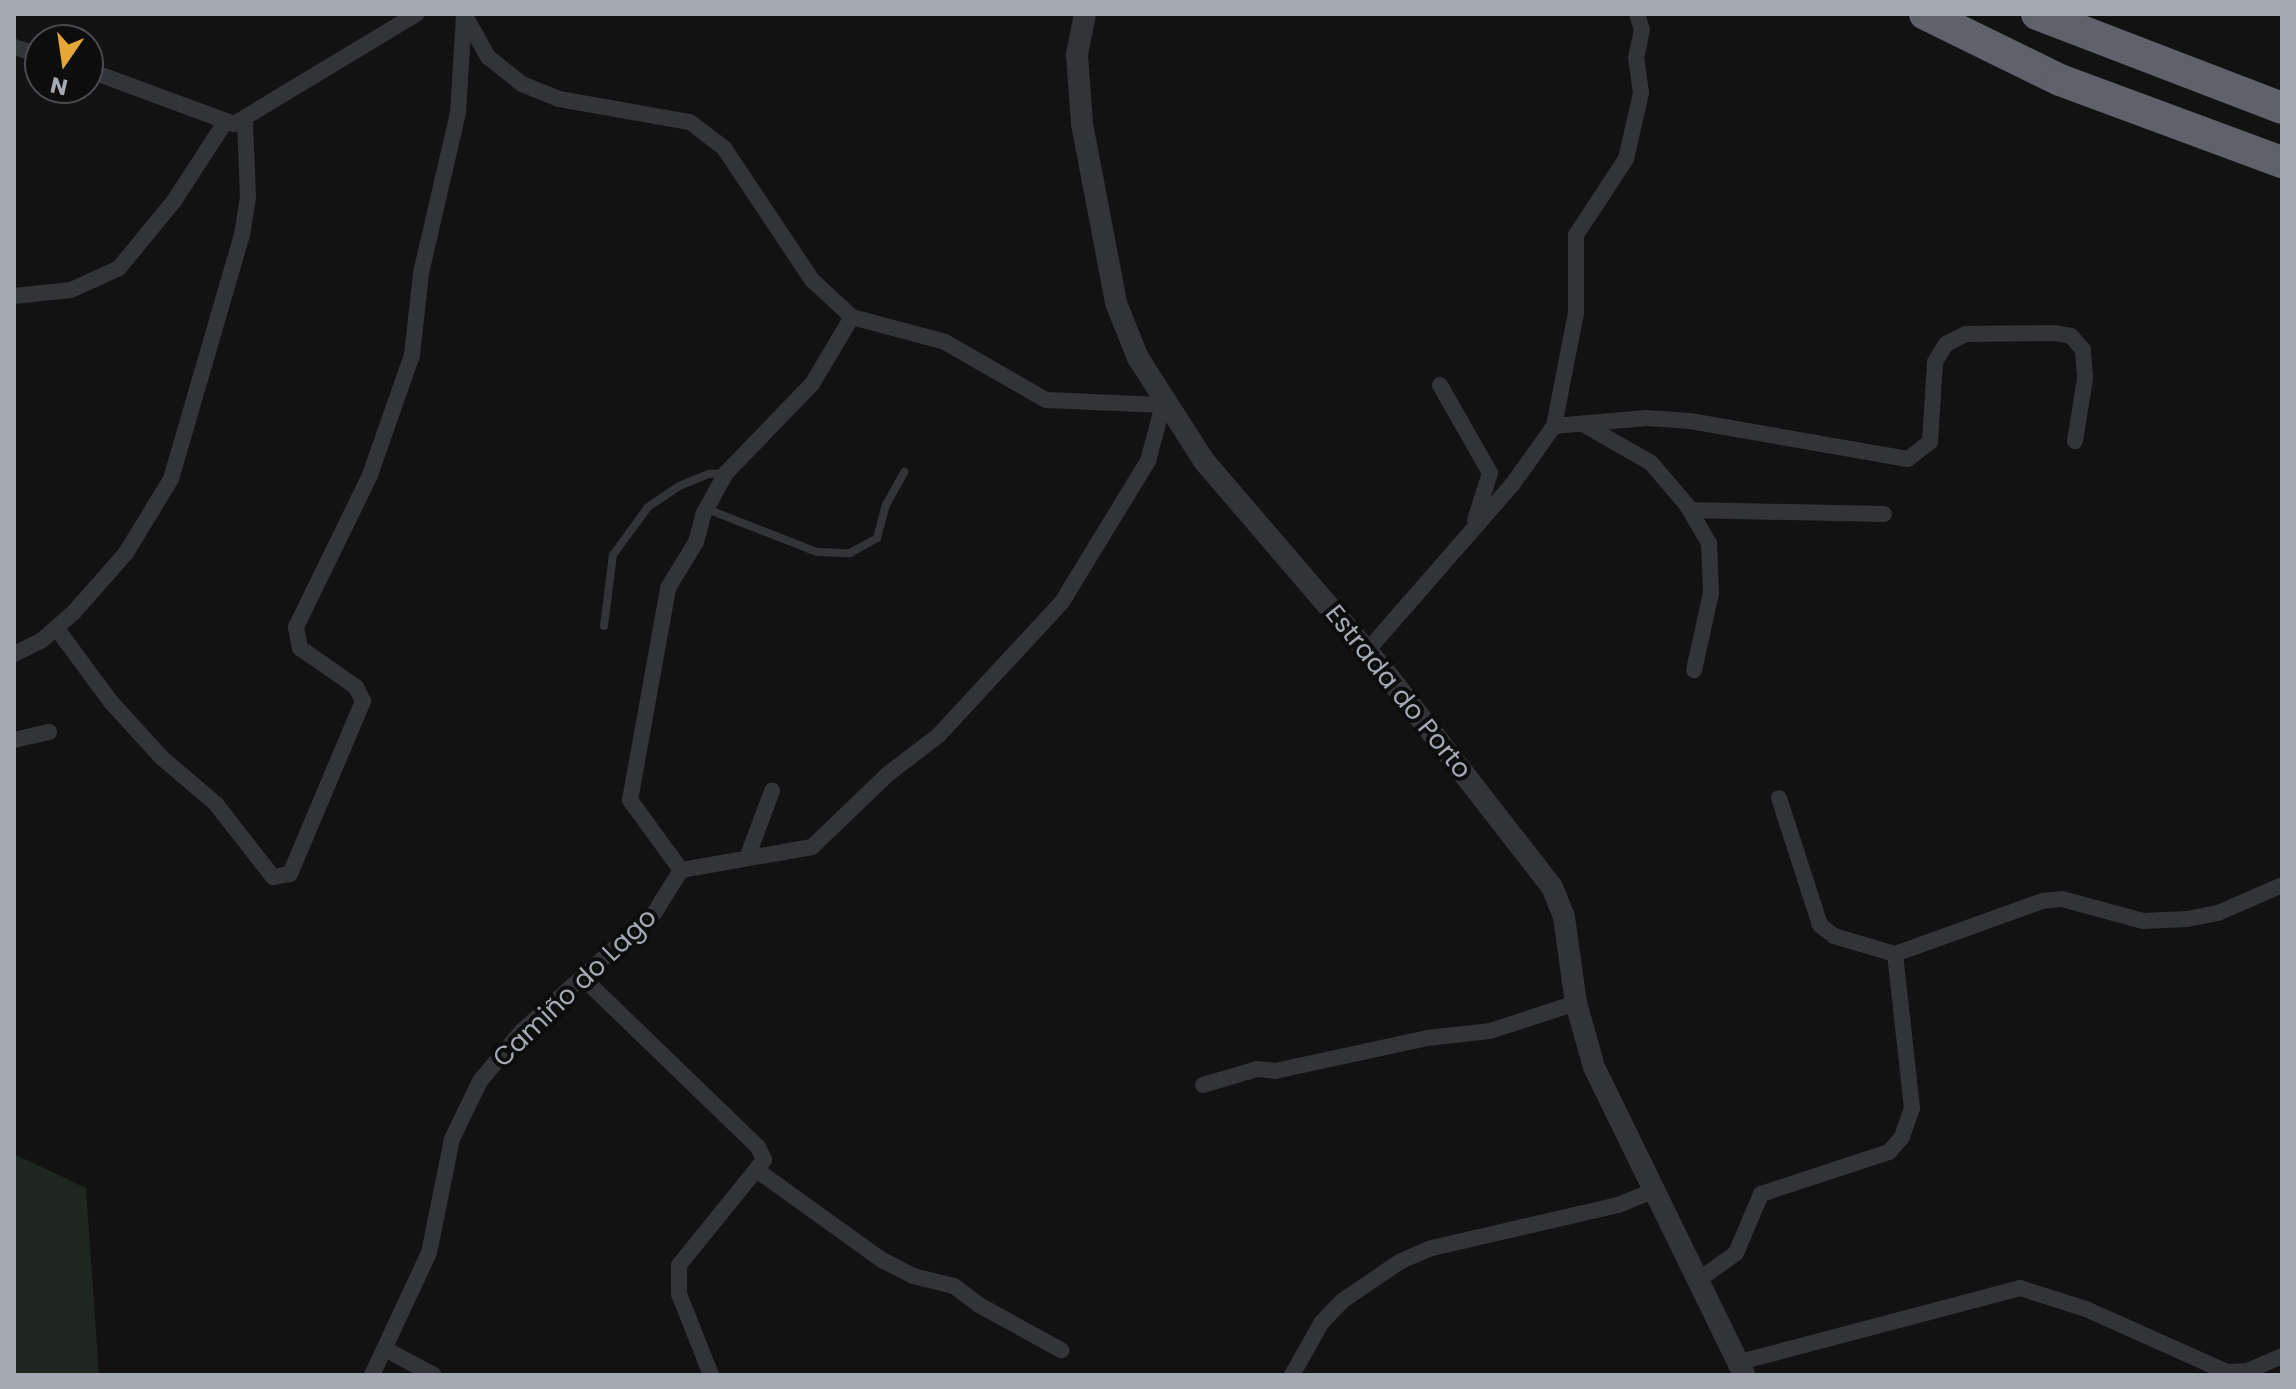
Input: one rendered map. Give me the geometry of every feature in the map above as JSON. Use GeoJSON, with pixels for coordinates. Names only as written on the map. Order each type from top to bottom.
{"type":"FeatureCollection","features":[{"type":"Feature","properties":{"kind":"highway"},"geometry":{"type":"LineString","coordinates":[[1925,14],[2060,80],[2282,162]]}},
{"type":"Feature","properties":{"kind":"highway"},"geometry":{"type":"LineString","coordinates":[[2037,14],[2282,108]]}},
{"type":"Feature","properties":{"kind":"street"},"geometry":{"type":"LineString","coordinates":[[104,76],[224,124],[245,122],[303,79],[416,14]]}},
{"type":"Feature","properties":{"kind":"street","name":"Estrada do Porto"},"geometry":{"type":"LineString","coordinates":[[1085,14],[1077,54],[1078,94],[1097,212],[1126,332],[1163,405],[1204,461],[1367,651],[1552,887],[1564,917],[1576,1003],[1598,1079],[1651,1192],[1700,1279],[1742,1369]]}},
{"type":"Feature","properties":{"kind":"street"},"geometry":{"type":"LineString","coordinates":[[1367,651],[1473,529],[1554,426],[1576,313],[1576,235],[1626,159],[1639,104],[1636,58],[1642,30],[1637,14]]}},
{"type":"Feature","properties":{"kind":"street"},"geometry":{"type":"LineString","coordinates":[[57,629],[111,702],[162,758],[216,804],[273,877],[290,874],[363,701],[356,687],[300,648],[296,627],[370,475],[412,355],[421,273],[458,113],[464,15]]}},
{"type":"Feature","properties":{"kind":"street"},"geometry":{"type":"LineString","coordinates":[[464,15],[488,57],[522,84],[559,99],[690,122],[724,148],[812,280],[852,317],[945,342],[1046,400],[1163,405],[1148,461],[1062,602],[1013,659],[939,735],[888,774],[812,847],[681,870],[630,800],[668,588],[696,542],[706,508],[726,473],[812,384],[852,317]]}},
{"type":"Feature","properties":{"kind":"street"},"geometry":{"type":"LineString","coordinates":[[14,654],[57,629],[126,553],[171,479],[242,235],[248,197],[245,122]]}},
{"type":"Feature","properties":{"kind":"street"},"geometry":{"type":"LineString","coordinates":[[14,296],[71,290],[119,268],[174,201],[224,124]]}},
{"type":"Feature","properties":{"kind":"street"},"geometry":{"type":"LineString","coordinates":[[1554,426],[1690,421],[1908,459],[1930,442],[1935,362],[1946,344],[1966,334],[2054,333],[2071,336],[2083,350],[2085,379],[2075,441]]}},
{"type":"Feature","properties":{"kind":"street"},"geometry":{"type":"LineString","coordinates":[[1440,385],[1490,473],[1473,529]]}},
{"type":"Feature","properties":{"kind":"street"},"geometry":{"type":"LineString","coordinates":[[1583,424],[1651,463],[1690,510],[1709,543],[1712,567],[1694,670]]}},
{"type":"Feature","properties":{"kind":"street"},"geometry":{"type":"LineString","coordinates":[[1690,510],[1884,514]]}},
{"type":"Feature","properties":{"kind":"street"},"geometry":{"type":"LineString","coordinates":[[14,740],[49,732]]}},
{"type":"Feature","properties":{"kind":"street"},"geometry":{"type":"LineString","coordinates":[[747,858],[772,791]]}},
{"type":"Feature","properties":{"kind":"street"},"geometry":{"type":"LineString","coordinates":[[1779,798],[1820,925],[1834,936],[1895,954],[2042,901],[2062,899],[2143,921],[2187,919],[2218,913],[2282,885]]}},
{"type":"Feature","properties":{"kind":"street","name":"Camiño do Lago"},"geometry":{"type":"LineString","coordinates":[[372,1375],[429,1253],[462,1114],[480,1081],[522,1031],[655,912],[681,870]]}},
{"type":"Feature","properties":{"kind":"street"},"geometry":{"type":"LineString","coordinates":[[1700,1279],[1736,1253],[1767,1190],[1889,1152],[1902,1137],[1912,1108],[1895,954]]}},
{"type":"Feature","properties":{"kind":"street"},"geometry":{"type":"LineString","coordinates":[[582,977],[758,1147],[764,1160],[758,1171],[709,1224],[679,1265],[675,1278],[711,1375]]}},
{"type":"Feature","properties":{"kind":"street"},"geometry":{"type":"LineString","coordinates":[[1203,1085],[1257,1069],[1275,1071],[1427,1038],[1490,1031],[1576,1003]]}},
{"type":"Feature","properties":{"kind":"street"},"geometry":{"type":"LineString","coordinates":[[758,1171],[882,1260],[913,1276],[954,1286],[979,1305],[1061,1350]]}},
{"type":"Feature","properties":{"kind":"street"},"geometry":{"type":"LineString","coordinates":[[1292,1375],[1322,1322],[1342,1301],[1401,1261],[1432,1248],[1618,1205],[1651,1192]]}},
{"type":"Feature","properties":{"kind":"street"},"geometry":{"type":"LineString","coordinates":[[1742,1369],[2020,1288],[2075,1304],[2227,1374],[2247,1371],[2282,1356]]}},
{"type":"Feature","properties":{"kind":"street"},"geometry":{"type":"LineString","coordinates":[[385,1349],[434,1375]]}},
{"type":"Feature","properties":{"kind":"lane"},"geometry":{"type":"LineString","coordinates":[[706,508],[817,552],[850,553],[877,538],[886,505],[904,472]]}},
{"type":"Feature","properties":{"kind":"lane"},"geometry":{"type":"LineString","coordinates":[[604,626],[613,555],[648,507],[679,486],[709,474],[726,473]]}},
{"type":"Feature","properties":{"kind":"shaded area"},"geometry":{"type":"Polygon","coordinates":[[[14,1154],[86,1188],[99,1375],[14,1375],[14,1154]]]}}]}
